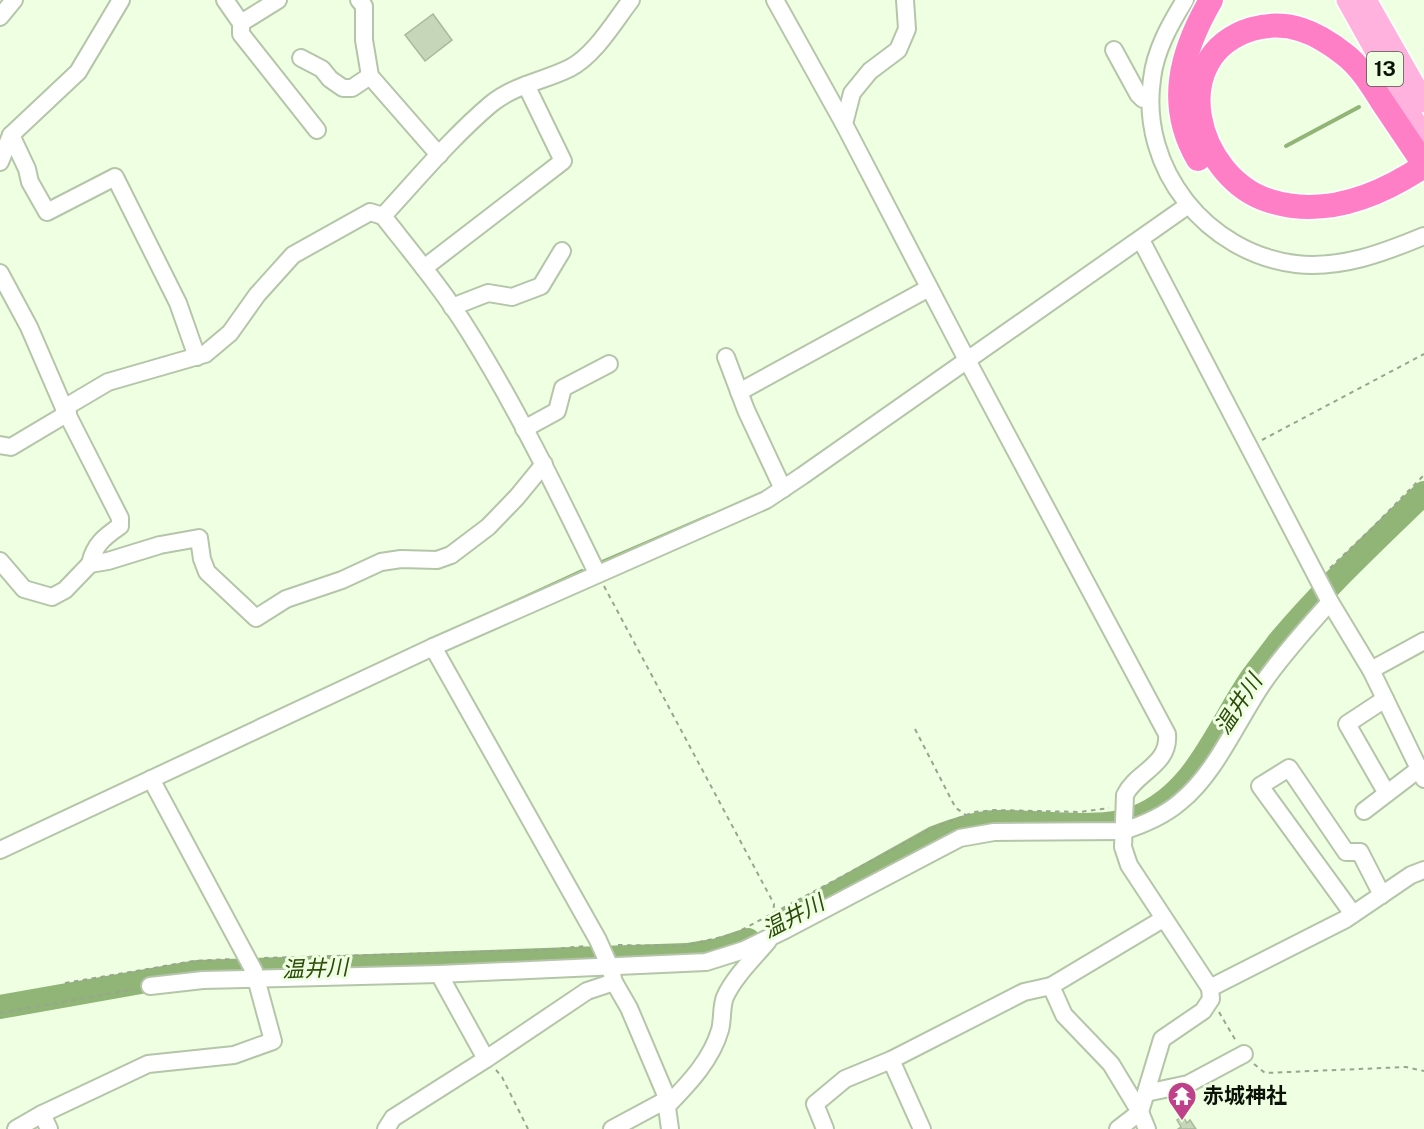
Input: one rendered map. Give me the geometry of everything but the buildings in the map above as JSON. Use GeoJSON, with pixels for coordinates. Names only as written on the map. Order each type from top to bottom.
{"type":"FeatureCollection","features":[{"type":"Feature","properties":{"kind":"highway"},"geometry":{"type":"LineString","coordinates":[[1211,0],[1186,51],[1180,92],[1181,110],[1189,142],[1206,171],[1217,183],[1242,203],[1258,211],[1292,221],[1312,221],[1340,218],[1369,210],[1419,176]]}},
{"type":"Feature","properties":{"kind":"highway"},"geometry":{"type":"LineString","coordinates":[[1276,24],[1310,33],[1346,55],[1360,70],[1419,176],[1354,200],[1318,207],[1285,205],[1255,195],[1230,176],[1220,165],[1203,132],[1198,113],[1199,94],[1206,67],[1228,41],[1245,31],[1276,24]]}},
{"type":"Feature","properties":{"kind":"main road","name":"13"},"geometry":{"type":"LineString","coordinates":[[1347,0],[1424,138]]}},
{"type":"Feature","properties":{"kind":"main road","name":"13"},"geometry":{"type":"LineString","coordinates":[[1366,0],[1424,102]]}},
{"type":"Feature","properties":{"kind":"street"},"geometry":{"type":"LineString","coordinates":[[0,17],[14,0]]}},
{"type":"Feature","properties":{"kind":"street"},"geometry":{"type":"LineString","coordinates":[[0,162],[11,135],[78,72],[121,0]]}},
{"type":"Feature","properties":{"kind":"street"},"geometry":{"type":"LineString","coordinates":[[225,0],[241,23],[241,34],[317,130]]}},
{"type":"Feature","properties":{"kind":"street"},"geometry":{"type":"LineString","coordinates":[[241,23],[278,0]]}},
{"type":"Feature","properties":{"kind":"street"},"geometry":{"type":"LineString","coordinates":[[359,0],[364,6],[364,40],[370,76],[439,155]]}},
{"type":"Feature","properties":{"kind":"street"},"geometry":{"type":"LineString","coordinates":[[383,216],[439,155],[492,103],[509,91],[572,67],[600,43],[631,0]]}},
{"type":"Feature","properties":{"kind":"street"},"geometry":{"type":"LineString","coordinates":[[775,0],[844,124],[1167,734],[1168,743],[1158,762],[1128,789],[1123,822],[1123,847],[1129,865],[1211,993]]}},
{"type":"Feature","properties":{"kind":"street"},"geometry":{"type":"LineString","coordinates":[[844,124],[852,93],[870,71],[898,50],[907,29],[905,0]]}},
{"type":"Feature","properties":{"kind":"street"},"geometry":{"type":"LineString","coordinates":[[1185,0],[1163,39],[1155,63],[1150,99],[1156,144],[1164,165],[1187,206],[1220,235],[1241,247],[1260,255],[1295,264],[1316,265],[1355,260],[1395,248],[1424,236]]}},
{"type":"Feature","properties":{"kind":"street"},"geometry":{"type":"LineString","coordinates":[[1114,51],[1138,94],[1143,99],[1150,99]]}},
{"type":"Feature","properties":{"kind":"street"},"geometry":{"type":"LineString","coordinates":[[301,58],[322,69],[330,80],[343,88],[352,88],[370,76]]}},
{"type":"Feature","properties":{"kind":"street"},"geometry":{"type":"LineString","coordinates":[[424,268],[563,161],[526,85]]}},
{"type":"Feature","properties":{"kind":"street"},"geometry":{"type":"LineString","coordinates":[[11,135],[27,169],[30,182],[47,212],[116,177],[178,303],[197,357]]}},
{"type":"Feature","properties":{"kind":"street"},"geometry":{"type":"LineString","coordinates":[[0,850],[433,647],[765,500],[1187,206]]}},
{"type":"Feature","properties":{"kind":"street"},"geometry":{"type":"LineString","coordinates":[[0,445],[12,447],[108,382],[205,354],[230,333],[256,295],[293,255],[370,212],[383,216],[468,329],[544,464],[597,573]]}},
{"type":"Feature","properties":{"kind":"street"},"geometry":{"type":"LineString","coordinates":[[1141,240],[1324,590],[1371,670],[1422,774],[1386,792],[1364,810]]}},
{"type":"Feature","properties":{"kind":"street"},"geometry":{"type":"LineString","coordinates":[[452,307],[488,293],[513,297],[541,286],[562,251]]}},
{"type":"Feature","properties":{"kind":"street"},"geometry":{"type":"LineString","coordinates":[[0,273],[29,327],[66,411],[120,518],[120,526],[100,540],[92,551],[90,564],[65,590],[52,597],[24,589],[0,561]]}},
{"type":"Feature","properties":{"kind":"street"},"geometry":{"type":"LineString","coordinates":[[739,392],[929,288]]}},
{"type":"Feature","properties":{"kind":"street"},"geometry":{"type":"LineString","coordinates":[[726,357],[739,392],[783,489]]}},
{"type":"Feature","properties":{"kind":"street"},"geometry":{"type":"LineString","coordinates":[[524,429],[557,411],[563,388],[609,364]]}},
{"type":"Feature","properties":{"kind":"street"},"geometry":{"type":"LineString","coordinates":[[90,564],[108,561],[160,545],[199,538],[202,559],[207,572],[256,618],[286,599],[342,580],[381,562],[401,559],[437,560],[451,555],[488,527],[544,464]]}},
{"type":"Feature","properties":{"kind":"street"},"geometry":{"type":"LineString","coordinates":[[150,986],[203,980],[439,974],[706,962],[744,950],[960,838],[994,832],[1123,822],[1136,827],[1179,804],[1198,786],[1264,682],[1300,635],[1324,590]]}},
{"type":"Feature","properties":{"kind":"street"},"geometry":{"type":"LineString","coordinates":[[1371,670],[1424,641]]}},
{"type":"Feature","properties":{"kind":"street"},"geometry":{"type":"LineString","coordinates":[[433,647],[608,965],[629,1008],[666,1103],[670,1129]]}},
{"type":"Feature","properties":{"kind":"street"},"geometry":{"type":"LineString","coordinates":[[1385,699],[1347,724],[1386,792]]}},
{"type":"Feature","properties":{"kind":"street"},"geometry":{"type":"LineString","coordinates":[[1353,914],[1260,786],[1289,768],[1346,852],[1360,852],[1382,894]]}},
{"type":"Feature","properties":{"kind":"street"},"geometry":{"type":"LineString","coordinates":[[16,1129],[45,1122],[148,1064],[234,1055],[273,1041],[257,980],[152,779]]}},
{"type":"Feature","properties":{"kind":"street"},"geometry":{"type":"LineString","coordinates":[[1118,1129],[1140,1112],[1162,1038],[1203,1011],[1211,993],[1353,914],[1411,875],[1424,870]]}},
{"type":"Feature","properties":{"kind":"street"},"geometry":{"type":"LineString","coordinates":[[825,1129],[815,1104],[845,1079],[891,1060],[1024,992],[1051,986],[1163,919]]}},
{"type":"Feature","properties":{"kind":"street"},"geometry":{"type":"LineString","coordinates":[[612,1129],[666,1103],[693,1079],[710,1054],[720,1030],[725,999],[733,983],[772,936]]}},
{"type":"Feature","properties":{"kind":"street"},"geometry":{"type":"LineString","coordinates":[[386,1129],[393,1118],[587,991],[608,965]]}},
{"type":"Feature","properties":{"kind":"street"},"geometry":{"type":"LineString","coordinates":[[439,974],[486,1059]]}},
{"type":"Feature","properties":{"kind":"street"},"geometry":{"type":"LineString","coordinates":[[1051,986],[1064,1015],[1111,1064],[1140,1112],[1147,1129]]}},
{"type":"Feature","properties":{"kind":"street"},"geometry":{"type":"LineString","coordinates":[[1146,1093],[1188,1084],[1244,1054]]}},
{"type":"Feature","properties":{"kind":"street"},"geometry":{"type":"LineString","coordinates":[[891,1060],[922,1129]]}},
{"type":"Feature","properties":{"kind":"path"},"geometry":{"type":"LineString","coordinates":[[1250,447],[1424,354]]}},
{"type":"Feature","properties":{"kind":"path"},"geometry":{"type":"LineString","coordinates":[[1324,590],[1351,550],[1424,475]]}},
{"type":"Feature","properties":{"kind":"path"},"geometry":{"type":"LineString","coordinates":[[597,573],[774,904],[773,915]]}},
{"type":"Feature","properties":{"kind":"path"},"geometry":{"type":"LineString","coordinates":[[915,729],[956,808],[966,815]]}},
{"type":"Feature","properties":{"kind":"path"},"geometry":{"type":"LineString","coordinates":[[0,1013],[150,986]]}},
{"type":"Feature","properties":{"kind":"path"},"geometry":{"type":"LineString","coordinates":[[1211,993],[1244,1054],[1265,1073],[1406,1067],[1424,1071]]}},
{"type":"Feature","properties":{"kind":"path"},"geometry":{"type":"LineString","coordinates":[[486,1059],[502,1077],[528,1129]]}},
{"type":"Feature","properties":{"kind":"waterway"},"geometry":{"type":"LineString","coordinates":[[1286,146],[1359,107]]}},
{"type":"Feature","properties":{"kind":"waterway","name":"温井川"},"geometry":{"type":"LineString","coordinates":[[782,923],[934,838],[957,830],[996,822],[1105,824],[1137,817],[1158,806],[1176,792],[1191,775],[1240,695],[1278,643],[1331,585],[1424,493]]}},
{"type":"Feature","properties":{"kind":"waterway"},"geometry":{"type":"LineString","coordinates":[[602,562],[709,516]]}},
{"type":"Feature","properties":{"kind":"waterway"},"geometry":{"type":"LineString","coordinates":[[504,607],[582,571]]}},
{"type":"Feature","properties":{"kind":"waterway","name":"温井川"},"geometry":{"type":"LineString","coordinates":[[0,1007],[197,972],[687,955],[718,950],[748,940]]}},
{"type":"Feature","properties":{"kind":"place","name":"赤城神社"},"geometry":{"type":"Point","coordinates":[1182,1122]}}]}
